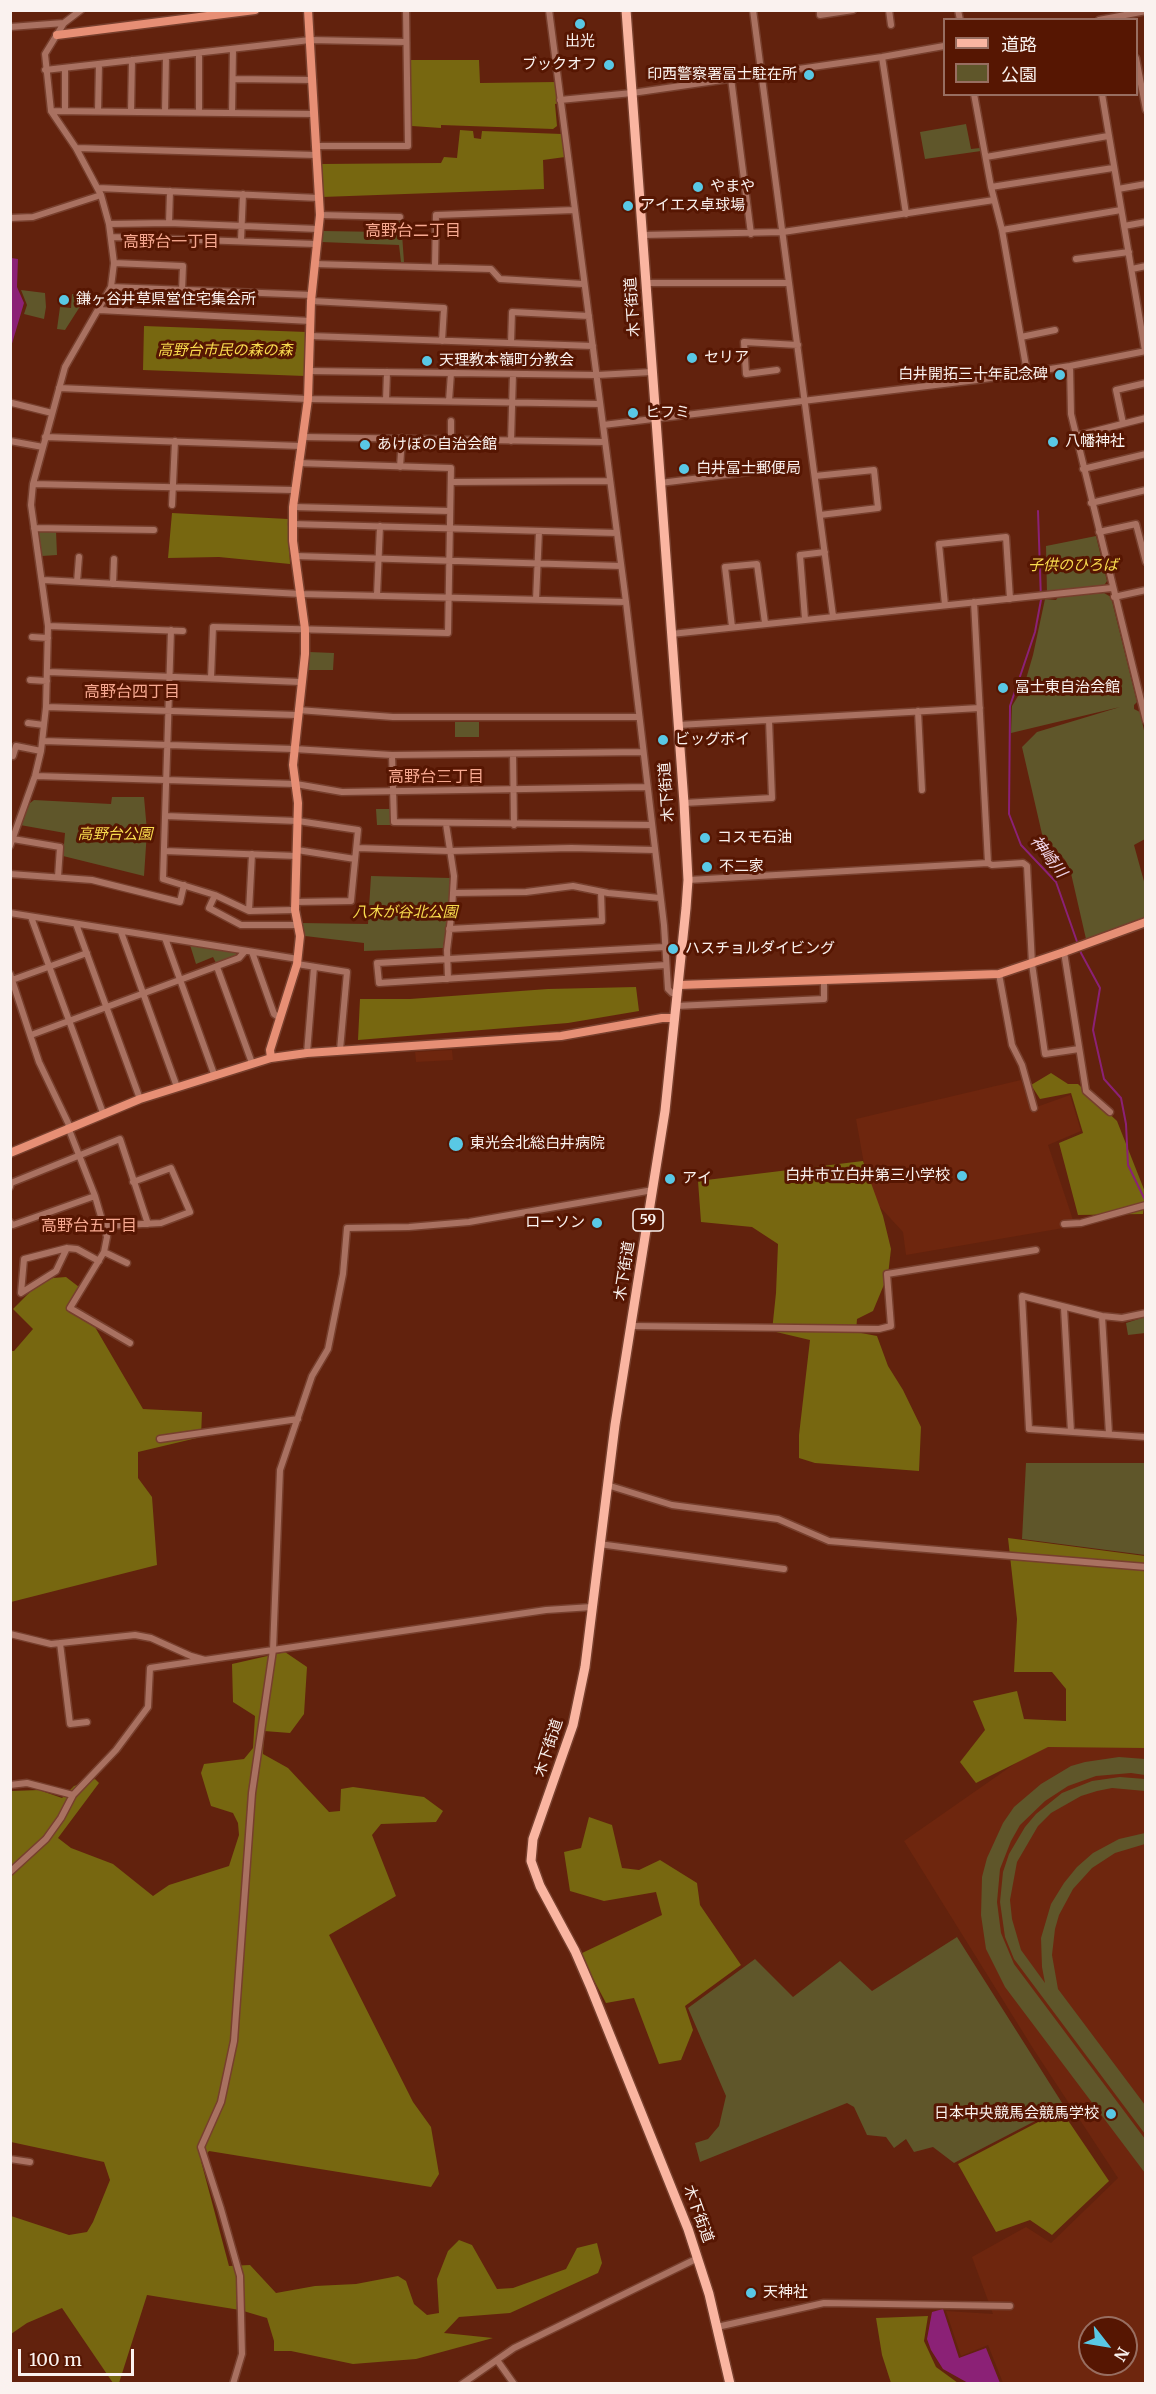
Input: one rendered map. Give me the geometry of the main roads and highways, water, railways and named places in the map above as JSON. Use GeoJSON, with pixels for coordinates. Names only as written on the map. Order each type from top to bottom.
{"type":"FeatureCollection","features":[{"type":"Feature","properties":{"kind":"main road","name":"木下街道"},"geometry":{"type":"LineString","coordinates":[[627,10],[688,880],[667,1099],[607,1485],[585,1667],[573,1725],[532,1839],[531,1861],[540,1886],[575,1951],[669,2180],[698,2258],[730,2384]]}},
{"type":"Feature","properties":{"kind":"waterway","name":"神崎川"},"geometry":{"type":"LineString","coordinates":[[1038,511],[1041,600],[1035,632],[1010,706],[1009,814],[1021,845],[1056,882],[1081,953],[1100,988],[1093,1030],[1104,1079],[1121,1098],[1126,1124],[1128,1165],[1146,1202]]}},
{"type":"Feature","properties":{"kind":"place","name":"出光"},"geometry":{"type":"Point","coordinates":[580,24]}},
{"type":"Feature","properties":{"kind":"place","name":"ブックオフ"},"geometry":{"type":"Point","coordinates":[609,65]}},
{"type":"Feature","properties":{"kind":"place","name":"印西警察署冨士駐在所"},"geometry":{"type":"Point","coordinates":[809,75]}},
{"type":"Feature","properties":{"kind":"place","name":"やまや"},"geometry":{"type":"Point","coordinates":[698,187]}},
{"type":"Feature","properties":{"kind":"place","name":"アイエス卓球場"},"geometry":{"type":"Point","coordinates":[628,206]}},
{"type":"Feature","properties":{"kind":"place","name":"鎌ヶ谷井草県営住宅集会所"},"geometry":{"type":"Point","coordinates":[64,300]}},
{"type":"Feature","properties":{"kind":"place","name":"セリア"},"geometry":{"type":"Point","coordinates":[692,358]}},
{"type":"Feature","properties":{"kind":"place","name":"天理教本嶺町分教会"},"geometry":{"type":"Point","coordinates":[427,361]}},
{"type":"Feature","properties":{"kind":"place","name":"白井開拓三十年記念碑"},"geometry":{"type":"Point","coordinates":[1060,375]}},
{"type":"Feature","properties":{"kind":"place","name":"ヒフミ"},"geometry":{"type":"Point","coordinates":[633,413]}},
{"type":"Feature","properties":{"kind":"place","name":"八幡神社"},"geometry":{"type":"Point","coordinates":[1053,442]}},
{"type":"Feature","properties":{"kind":"place","name":"あけぼの自治会館"},"geometry":{"type":"Point","coordinates":[365,445]}},
{"type":"Feature","properties":{"kind":"place","name":"白井冨士郵便局"},"geometry":{"type":"Point","coordinates":[684,469]}},
{"type":"Feature","properties":{"kind":"place","name":"冨士東自治会館"},"geometry":{"type":"Point","coordinates":[1003,688]}},
{"type":"Feature","properties":{"kind":"place","name":"ビッグボイ"},"geometry":{"type":"Point","coordinates":[663,740]}},
{"type":"Feature","properties":{"kind":"place","name":"コスモ石油"},"geometry":{"type":"Point","coordinates":[705,838]}},
{"type":"Feature","properties":{"kind":"place","name":"不二家"},"geometry":{"type":"Point","coordinates":[707,867]}},
{"type":"Feature","properties":{"kind":"place","name":"ハスチョルダイビング"},"geometry":{"type":"Point","coordinates":[673,949]}},
{"type":"Feature","properties":{"kind":"place","name":"東光会北総白井病院"},"geometry":{"type":"Point","coordinates":[456,1144]}},
{"type":"Feature","properties":{"kind":"place","name":"白井市立白井第三小学校"},"geometry":{"type":"Point","coordinates":[962,1176]}},
{"type":"Feature","properties":{"kind":"place","name":"アイ"},"geometry":{"type":"Point","coordinates":[670,1179]}},
{"type":"Feature","properties":{"kind":"place","name":"ローソン"},"geometry":{"type":"Point","coordinates":[597,1223]}},
{"type":"Feature","properties":{"kind":"place","name":"日本中央競馬会競馬学校"},"geometry":{"type":"Point","coordinates":[1111,2114]}},
{"type":"Feature","properties":{"kind":"place","name":"天神社"},"geometry":{"type":"Point","coordinates":[751,2293]}},
{"type":"Feature","properties":{"kind":"district","name":"高野台二丁目"},"geometry":{"type":"Point","coordinates":[413,231]}},
{"type":"Feature","properties":{"kind":"district","name":"高野台一丁目"},"geometry":{"type":"Point","coordinates":[171,242]}},
{"type":"Feature","properties":{"kind":"district","name":"高野台四丁目"},"geometry":{"type":"Point","coordinates":[132,692]}},
{"type":"Feature","properties":{"kind":"district","name":"高野台三丁目"},"geometry":{"type":"Point","coordinates":[436,777]}},
{"type":"Feature","properties":{"kind":"district","name":"高野台五丁目"},"geometry":{"type":"Point","coordinates":[89,1226]}},
{"type":"Feature","properties":{"kind":"park label","name":"高野台市民の森の森"},"geometry":{"type":"Point","coordinates":[225,351]}},
{"type":"Feature","properties":{"kind":"park label","name":"子供のひろば"},"geometry":{"type":"Point","coordinates":[1073,566]}},
{"type":"Feature","properties":{"kind":"park label","name":"高野台公園"},"geometry":{"type":"Point","coordinates":[115,835]}},
{"type":"Feature","properties":{"kind":"park label","name":"八木が谷北公園"},"geometry":{"type":"Point","coordinates":[405,913]}}]}
